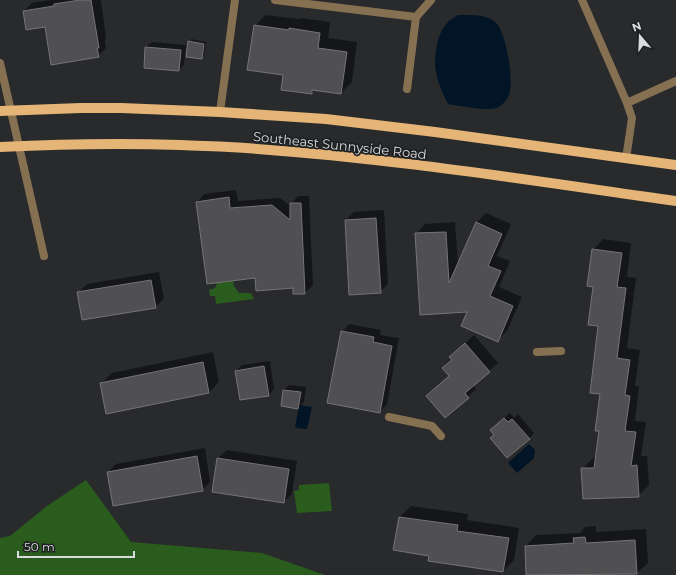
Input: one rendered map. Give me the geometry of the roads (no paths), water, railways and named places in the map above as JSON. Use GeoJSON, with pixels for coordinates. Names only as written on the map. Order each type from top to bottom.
{"type":"FeatureCollection","features":[{"type":"Feature","properties":{"kind":"main road","name":"Southeast Sunnyside Road"},"geometry":{"type":"LineString","coordinates":[[0,112],[108,108],[220,112],[326,119],[435,132],[676,166]]}},
{"type":"Feature","properties":{"kind":"main road","name":"Southeast Sunnyside Road"},"geometry":{"type":"LineString","coordinates":[[0,147],[140,144],[228,146],[337,155],[676,201]]}},
{"type":"Feature","properties":{"kind":"street"},"geometry":{"type":"LineString","coordinates":[[220,112],[235,0]]}},
{"type":"Feature","properties":{"kind":"street"},"geometry":{"type":"LineString","coordinates":[[275,0],[416,17]]}},
{"type":"Feature","properties":{"kind":"street"},"geometry":{"type":"LineString","coordinates":[[407,89],[416,17],[431,0]]}},
{"type":"Feature","properties":{"kind":"street"},"geometry":{"type":"LineString","coordinates":[[582,0],[627,103],[632,118],[626,159]]}},
{"type":"Feature","properties":{"kind":"street"},"geometry":{"type":"LineString","coordinates":[[0,63],[44,256]]}},
{"type":"Feature","properties":{"kind":"street"},"geometry":{"type":"LineString","coordinates":[[627,103],[676,82]]}},
{"type":"Feature","properties":{"kind":"street"},"geometry":{"type":"LineString","coordinates":[[537,352],[561,351]]}},
{"type":"Feature","properties":{"kind":"street"},"geometry":{"type":"LineString","coordinates":[[389,417],[432,426],[441,436]]}},
{"type":"Feature","properties":{"kind":"water"},"geometry":{"type":"Polygon","coordinates":[[[458,15],[478,16],[493,20],[504,37],[509,59],[511,82],[508,97],[497,108],[480,109],[448,104],[438,80],[435,60],[437,46],[444,26],[458,15]]]}},
{"type":"Feature","properties":{"kind":"water"},"geometry":{"type":"Polygon","coordinates":[[[299,405],[312,407],[307,429],[295,428],[299,405]]]}},
{"type":"Feature","properties":{"kind":"water"},"geometry":{"type":"Polygon","coordinates":[[[529,444],[535,450],[534,458],[517,473],[508,463],[529,444]]]}}]}
